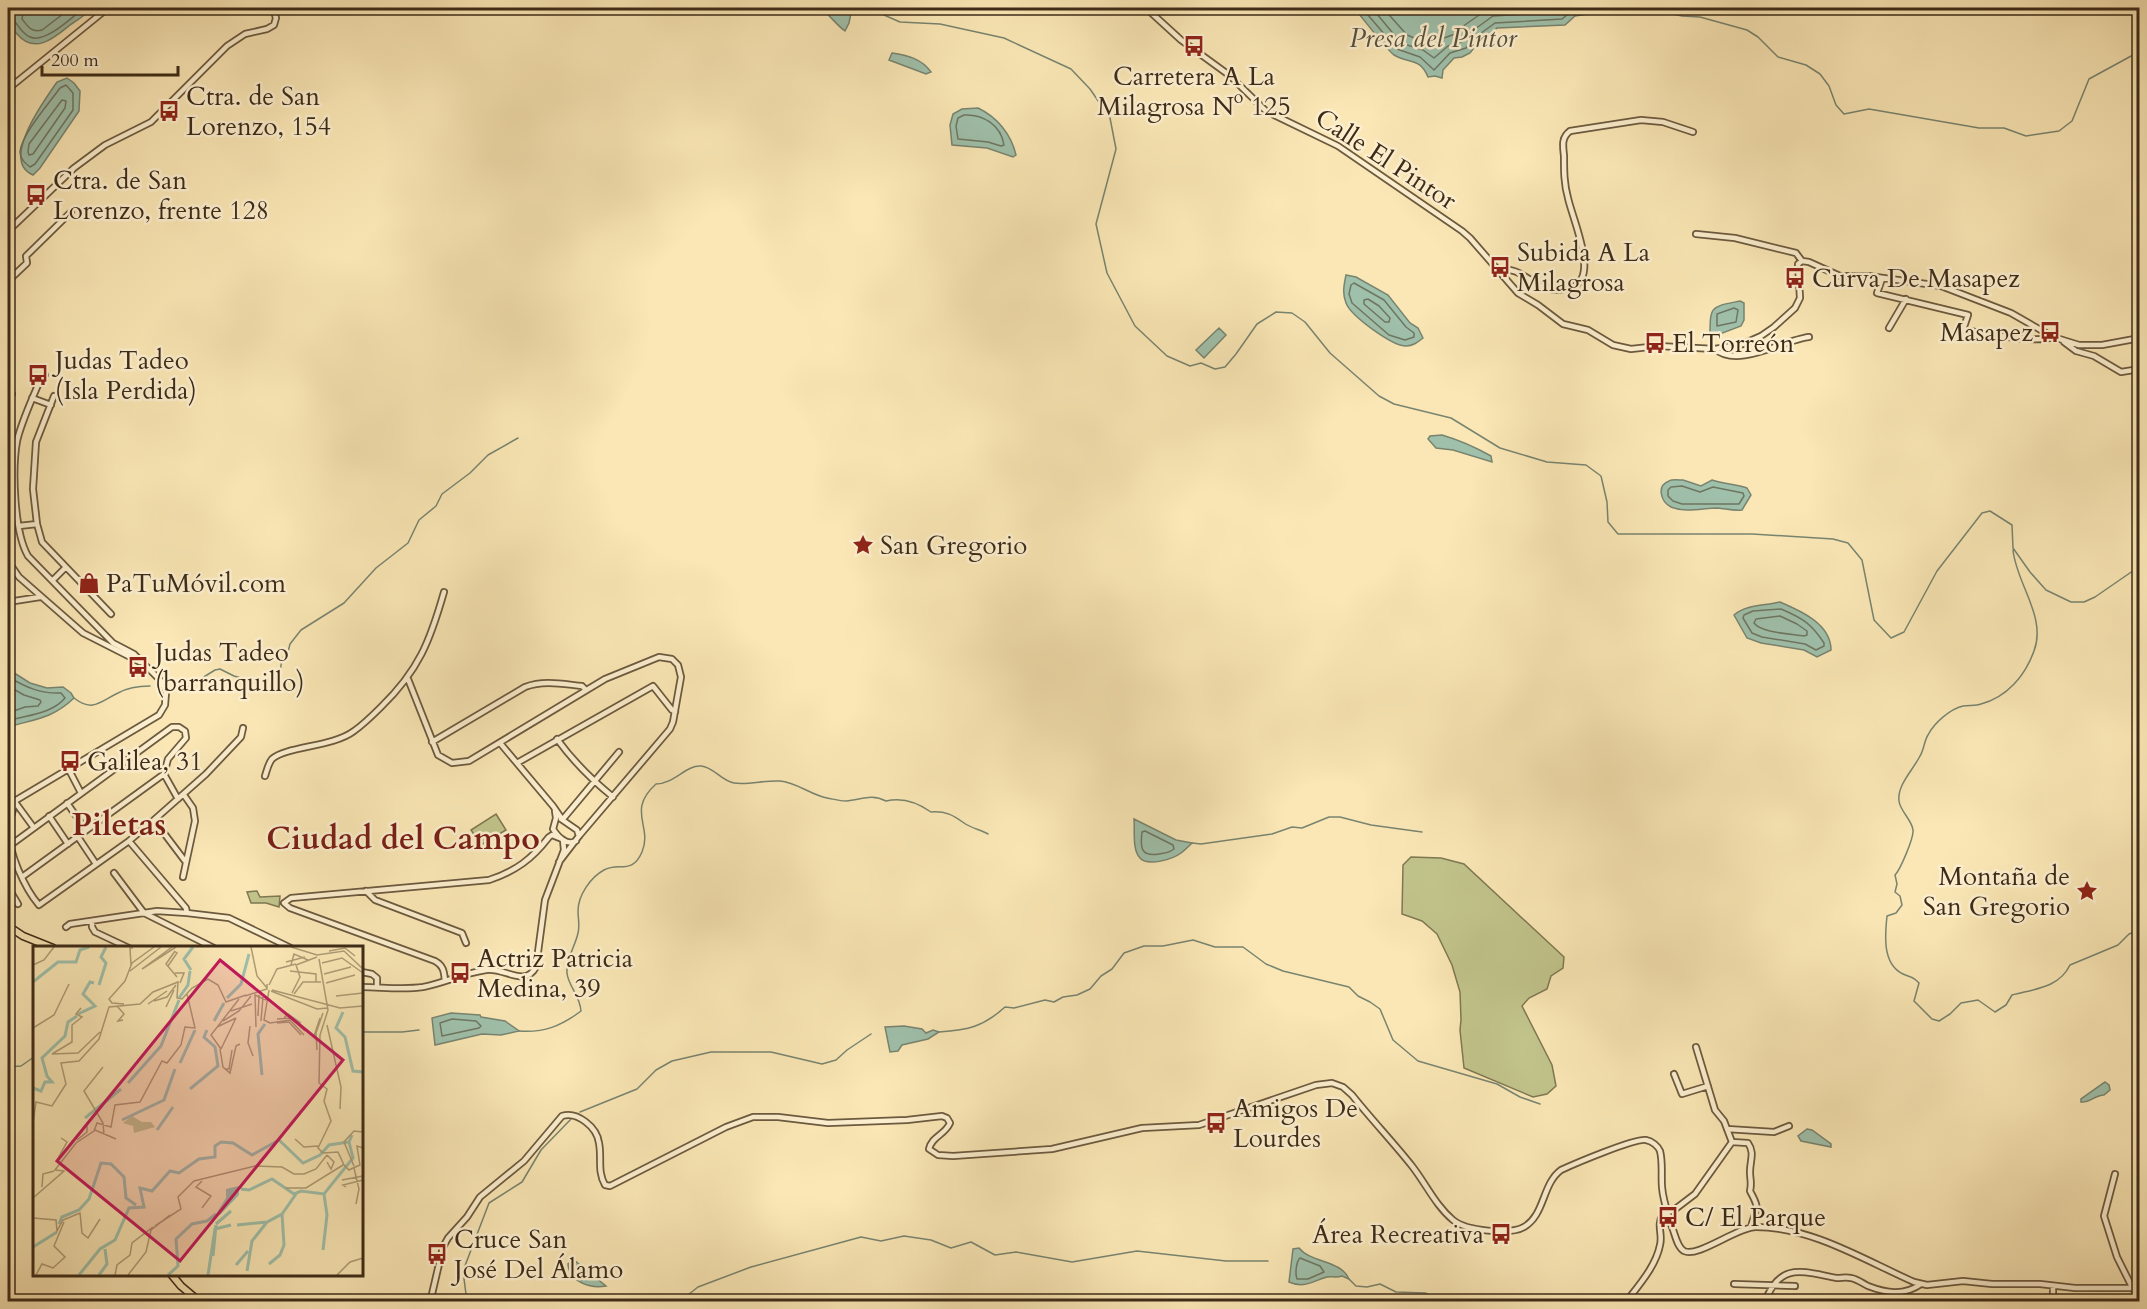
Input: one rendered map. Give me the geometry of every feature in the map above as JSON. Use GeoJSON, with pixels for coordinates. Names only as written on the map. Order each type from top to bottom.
{"type":"FeatureCollection","features":[{"type":"Feature","properties":{"kind":"main road"},"geometry":{"type":"LineString","coordinates":[[8,926],[23,936],[48,946]]}},
{"type":"Feature","properties":{"kind":"main road"},"geometry":{"type":"LineString","coordinates":[[172,1276],[200,1302]]}},
{"type":"Feature","properties":{"kind":"street"},"geometry":{"type":"LineString","coordinates":[[8,89],[108,8]]}},
{"type":"Feature","properties":{"kind":"street"},"geometry":{"type":"LineString","coordinates":[[8,231],[74,168],[105,145],[151,122],[227,46],[245,34],[267,29],[273,25],[276,18],[273,8]]}},
{"type":"Feature","properties":{"kind":"street","name":"Calle El Pintor"},"geometry":{"type":"LineString","coordinates":[[1146,8],[1181,40],[1229,75],[1266,111],[1338,146],[1462,231],[1518,293],[1563,324],[1588,330],[1613,345],[1631,349],[1658,346],[1715,349]]}},
{"type":"Feature","properties":{"kind":"street"},"geometry":{"type":"LineString","coordinates":[[1499,271],[1504,269],[1520,273],[1549,290],[1572,288],[1583,278],[1585,268],[1582,259],[1582,244],[1571,214],[1564,180],[1563,142],[1570,131],[1641,120],[1663,122],[1693,132]]}},
{"type":"Feature","properties":{"kind":"street"},"geometry":{"type":"LineString","coordinates":[[8,281],[27,263],[26,256],[71,212]]}},
{"type":"Feature","properties":{"kind":"street"},"geometry":{"type":"LineString","coordinates":[[1696,234],[1735,238],[1796,253],[1802,261],[1840,276],[1869,276],[1941,286],[2011,313],[2053,337],[2079,345],[2102,345],[2139,338]]}},
{"type":"Feature","properties":{"kind":"street"},"geometry":{"type":"LineString","coordinates":[[1715,349],[1743,344],[1761,336],[1795,308],[1800,298],[1798,264],[1802,261]]}},
{"type":"Feature","properties":{"kind":"street"},"geometry":{"type":"LineString","coordinates":[[1882,279],[1877,293],[1906,298],[1968,315],[1963,330],[2025,338],[2053,337]]}},
{"type":"Feature","properties":{"kind":"street"},"geometry":{"type":"LineString","coordinates":[[1889,328],[1906,298]]}},
{"type":"Feature","properties":{"kind":"street"},"geometry":{"type":"LineString","coordinates":[[1715,349],[1734,356],[1753,354],[1796,339],[1809,337]]}},
{"type":"Feature","properties":{"kind":"street"},"geometry":{"type":"LineString","coordinates":[[2063,340],[2076,351],[2094,356],[2121,372],[2139,369]]}},
{"type":"Feature","properties":{"kind":"street"},"geometry":{"type":"LineString","coordinates":[[8,805],[159,715],[165,705],[166,692],[161,681],[134,654],[113,643],[28,556],[22,546],[15,490],[17,443],[21,425],[32,398],[40,380],[45,375]]}},
{"type":"Feature","properties":{"kind":"street"},"geometry":{"type":"LineString","coordinates":[[8,405],[12,394]]}},
{"type":"Feature","properties":{"kind":"street"},"geometry":{"type":"LineString","coordinates":[[54,396],[36,442],[33,489],[37,524],[42,542],[111,614]]}},
{"type":"Feature","properties":{"kind":"street"},"geometry":{"type":"LineString","coordinates":[[32,398],[51,405]]}},
{"type":"Feature","properties":{"kind":"street"},"geometry":{"type":"LineString","coordinates":[[19,526],[37,524]]}},
{"type":"Feature","properties":{"kind":"street"},"geometry":{"type":"LineString","coordinates":[[8,561],[18,577],[83,633],[142,663]]}},
{"type":"Feature","properties":{"kind":"street"},"geometry":{"type":"LineString","coordinates":[[52,579],[66,567]]}},
{"type":"Feature","properties":{"kind":"street"},"geometry":{"type":"LineString","coordinates":[[265,776],[268,764],[279,754],[345,738],[408,679],[424,651],[444,592]]}},
{"type":"Feature","properties":{"kind":"street"},"geometry":{"type":"LineString","coordinates":[[8,602],[40,597]]}},
{"type":"Feature","properties":{"kind":"street"},"geometry":{"type":"LineString","coordinates":[[408,679],[438,755],[444,760],[460,764],[500,743],[605,679],[659,657],[672,660],[678,665],[681,677],[670,729],[559,862]]}},
{"type":"Feature","properties":{"kind":"street"},"geometry":{"type":"LineString","coordinates":[[432,742],[535,683],[582,686],[586,690]]}},
{"type":"Feature","properties":{"kind":"street"},"geometry":{"type":"LineString","coordinates":[[517,764],[653,686],[675,712]]}},
{"type":"Feature","properties":{"kind":"street"},"geometry":{"type":"LineString","coordinates":[[12,844],[172,727],[180,727],[185,731],[186,738],[168,759],[164,774],[22,877]]}},
{"type":"Feature","properties":{"kind":"street"},"geometry":{"type":"LineString","coordinates":[[15,802],[9,830],[17,868],[39,905],[129,841],[184,795],[241,737],[243,728]]}},
{"type":"Feature","properties":{"kind":"street"},"geometry":{"type":"LineString","coordinates":[[557,740],[572,760],[613,797]]}},
{"type":"Feature","properties":{"kind":"street"},"geometry":{"type":"LineString","coordinates":[[500,743],[554,806],[562,819],[577,830],[578,838]]}},
{"type":"Feature","properties":{"kind":"street"},"geometry":{"type":"LineString","coordinates":[[544,843],[554,825],[595,782],[619,752]]}},
{"type":"Feature","properties":{"kind":"street"},"geometry":{"type":"LineString","coordinates":[[68,768],[81,793]]}},
{"type":"Feature","properties":{"kind":"street"},"geometry":{"type":"LineString","coordinates":[[164,774],[178,799]]}},
{"type":"Feature","properties":{"kind":"street"},"geometry":{"type":"LineString","coordinates":[[183,877],[195,821],[193,808],[184,795]]}},
{"type":"Feature","properties":{"kind":"street"},"geometry":{"type":"LineString","coordinates":[[15,802],[34,828]]}},
{"type":"Feature","properties":{"kind":"street"},"geometry":{"type":"LineString","coordinates":[[67,803],[86,830]]}},
{"type":"Feature","properties":{"kind":"street"},"geometry":{"type":"LineString","coordinates":[[363,987],[422,987],[487,970],[501,971],[518,977],[527,977],[533,973],[536,967],[545,900],[564,850],[562,839],[555,833],[554,806]]}},
{"type":"Feature","properties":{"kind":"street"},"geometry":{"type":"LineString","coordinates":[[49,816],[68,843]]}},
{"type":"Feature","properties":{"kind":"street"},"geometry":{"type":"LineString","coordinates":[[154,820],[185,861]]}},
{"type":"Feature","properties":{"kind":"street"},"geometry":{"type":"LineString","coordinates":[[446,981],[441,965],[435,961],[290,908],[284,903],[291,898],[489,880],[512,872],[552,836],[573,843],[578,838]]}},
{"type":"Feature","properties":{"kind":"street"},"geometry":{"type":"LineString","coordinates":[[78,837],[96,864]]}},
{"type":"Feature","properties":{"kind":"street"},"geometry":{"type":"LineString","coordinates":[[129,841],[186,908],[187,913]]}},
{"type":"Feature","properties":{"kind":"street"},"geometry":{"type":"LineString","coordinates":[[114,873],[144,913],[210,946]]}},
{"type":"Feature","properties":{"kind":"street"},"geometry":{"type":"LineString","coordinates":[[8,887],[18,904]]}},
{"type":"Feature","properties":{"kind":"street"},"geometry":{"type":"LineString","coordinates":[[366,891],[375,900],[462,933],[466,943]]}},
{"type":"Feature","properties":{"kind":"street"},"geometry":{"type":"LineString","coordinates":[[165,911],[162,918],[166,923]]}},
{"type":"Feature","properties":{"kind":"street"},"geometry":{"type":"LineString","coordinates":[[66,927],[70,924],[165,911],[229,918],[287,946]]}},
{"type":"Feature","properties":{"kind":"street"},"geometry":{"type":"LineString","coordinates":[[92,921],[95,932],[125,946]]}},
{"type":"Feature","properties":{"kind":"street"},"geometry":{"type":"LineString","coordinates":[[363,972],[377,978],[377,987]]}},
{"type":"Feature","properties":{"kind":"street"},"geometry":{"type":"LineString","coordinates":[[1696,1047],[1716,1110],[1732,1142]]}},
{"type":"Feature","properties":{"kind":"street"},"geometry":{"type":"LineString","coordinates":[[1674,1074],[1682,1094],[1708,1086]]}},
{"type":"Feature","properties":{"kind":"street"},"geometry":{"type":"LineString","coordinates":[[427,1302],[432,1294],[439,1260],[448,1238],[480,1197],[514,1170],[562,1116],[568,1114],[574,1114],[583,1120],[597,1136],[600,1172],[605,1185],[610,1185],[726,1127],[753,1117],[840,1123],[942,1116],[950,1123],[948,1129],[933,1139],[929,1149],[938,1155],[953,1156],[1052,1149],[1142,1128],[1199,1125],[1290,1093],[1332,1083],[1343,1087],[1352,1095],[1412,1166],[1439,1205],[1461,1225],[1500,1231],[1514,1231],[1522,1228],[1534,1218],[1554,1175],[1571,1165],[1639,1140],[1653,1143],[1660,1153],[1663,1198],[1667,1212],[1680,1247],[1690,1252],[1740,1230],[1751,1227],[1766,1228],[1813,1236],[1930,1286],[1963,1281],[2139,1288]]}},
{"type":"Feature","properties":{"kind":"street"},"geometry":{"type":"LineString","coordinates":[[1727,1129],[1774,1132],[1789,1126]]}},
{"type":"Feature","properties":{"kind":"street"},"geometry":{"type":"LineString","coordinates":[[1626,1302],[1645,1277],[1659,1250],[1661,1243],[1658,1225],[1663,1214],[1681,1206],[1695,1194],[1732,1142]]}},
{"type":"Feature","properties":{"kind":"street"},"geometry":{"type":"LineString","coordinates":[[1732,1142],[1748,1143],[1751,1148],[1753,1160],[1750,1172],[1752,1180],[1750,1191],[1758,1205],[1751,1227]]}},
{"type":"Feature","properties":{"kind":"street"},"geometry":{"type":"LineString","coordinates":[[2115,1174],[2104,1216],[2117,1257],[2133,1289]]}},
{"type":"Feature","properties":{"kind":"street"},"geometry":{"type":"LineString","coordinates":[[1765,1302],[1771,1286],[1790,1272],[1801,1271],[1851,1278],[1887,1292],[1906,1291],[1921,1284]]}},
{"type":"Feature","properties":{"kind":"street"},"geometry":{"type":"LineString","coordinates":[[1734,1284],[1795,1286]]}},
{"type":"Feature","properties":{"kind":"street"},"geometry":{"type":"LineString","coordinates":[[2048,1302],[2053,1295],[2053,1286]]}},
{"type":"Feature","properties":{"kind":"green space"},"geometry":{"type":"Polygon","coordinates":[[[496,814],[506,830],[481,845],[471,830],[496,814]]]}},
{"type":"Feature","properties":{"kind":"green space"},"geometry":{"type":"Polygon","coordinates":[[[1411,857],[1441,858],[1464,864],[1564,957],[1563,968],[1551,976],[1547,989],[1529,998],[1522,1006],[1552,1065],[1556,1086],[1547,1094],[1533,1097],[1464,1068],[1460,1030],[1460,992],[1452,965],[1437,934],[1422,921],[1402,914],[1403,865],[1411,857]]]}},
{"type":"Feature","properties":{"kind":"green space"},"geometry":{"type":"Polygon","coordinates":[[[257,891],[260,897],[280,896],[279,907],[266,903],[251,903],[247,892],[257,891]]]}},
{"type":"Feature","properties":{"kind":"water"},"geometry":{"type":"Polygon","coordinates":[[[11,8],[93,8],[51,39],[37,44],[24,40],[14,31],[10,22],[11,8]]]}},
{"type":"Feature","properties":{"kind":"water"},"geometry":{"type":"Polygon","coordinates":[[[819,8],[847,8],[851,13],[845,31],[826,13],[819,8]]]}},
{"type":"Feature","properties":{"kind":"water","name":"Presa del Pintor"},"geometry":{"type":"Polygon","coordinates":[[[1354,8],[1611,8],[1575,16],[1565,25],[1497,28],[1485,40],[1477,44],[1470,53],[1454,58],[1443,70],[1442,78],[1428,77],[1418,64],[1394,55],[1354,8]]]}},
{"type":"Feature","properties":{"kind":"water"},"geometry":{"type":"Polygon","coordinates":[[[892,53],[914,58],[931,72],[926,74],[889,60],[892,53]]]}},
{"type":"Feature","properties":{"kind":"water"},"geometry":{"type":"Polygon","coordinates":[[[67,78],[80,91],[79,111],[33,175],[24,168],[21,157],[22,145],[27,131],[57,82],[67,78]]]}},
{"type":"Feature","properties":{"kind":"water"},"geometry":{"type":"Polygon","coordinates":[[[978,108],[1002,127],[1011,140],[1016,155],[1013,157],[987,148],[952,145],[950,125],[953,114],[962,109],[978,108]]]}},
{"type":"Feature","properties":{"kind":"water"},"geometry":{"type":"Polygon","coordinates":[[[1346,275],[1356,277],[1388,295],[1410,323],[1418,328],[1423,338],[1411,345],[1400,345],[1382,336],[1363,322],[1346,303],[1344,286],[1346,275]]]}},
{"type":"Feature","properties":{"kind":"water"},"geometry":{"type":"Polygon","coordinates":[[[1740,301],[1744,303],[1744,320],[1741,326],[1712,337],[1710,335],[1711,318],[1714,309],[1740,301]]]}},
{"type":"Feature","properties":{"kind":"water"},"geometry":{"type":"Polygon","coordinates":[[[1219,328],[1226,335],[1204,358],[1196,350],[1219,328]]]}},
{"type":"Feature","properties":{"kind":"water"},"geometry":{"type":"Polygon","coordinates":[[[1442,435],[1461,441],[1491,456],[1492,462],[1453,450],[1436,448],[1428,439],[1430,436],[1442,435]]]}},
{"type":"Feature","properties":{"kind":"water"},"geometry":{"type":"Polygon","coordinates":[[[1670,480],[1683,480],[1701,486],[1712,480],[1747,488],[1751,495],[1742,510],[1676,509],[1665,502],[1661,490],[1662,486],[1670,480]]]}},
{"type":"Feature","properties":{"kind":"water"},"geometry":{"type":"Polygon","coordinates":[[[1780,602],[1805,614],[1820,626],[1830,641],[1831,650],[1817,657],[1804,650],[1761,643],[1747,638],[1734,615],[1750,607],[1780,602]]]}},
{"type":"Feature","properties":{"kind":"water"},"geometry":{"type":"Polygon","coordinates":[[[8,669],[30,683],[47,688],[63,687],[74,698],[51,714],[8,727],[8,669]]]}},
{"type":"Feature","properties":{"kind":"water"},"geometry":{"type":"Polygon","coordinates":[[[1134,819],[1176,840],[1192,843],[1172,858],[1154,862],[1144,861],[1136,850],[1134,819]]]}},
{"type":"Feature","properties":{"kind":"water"},"geometry":{"type":"Polygon","coordinates":[[[451,1013],[480,1015],[505,1021],[519,1031],[501,1035],[482,1034],[435,1045],[432,1018],[451,1013]]]}},
{"type":"Feature","properties":{"kind":"water"},"geometry":{"type":"Polygon","coordinates":[[[904,1026],[922,1029],[926,1033],[933,1030],[939,1032],[928,1039],[902,1045],[898,1051],[890,1052],[885,1027],[904,1026]]]}},
{"type":"Feature","properties":{"kind":"water"},"geometry":{"type":"Polygon","coordinates":[[[2105,1082],[2109,1085],[2110,1090],[2104,1095],[2081,1102],[2081,1099],[2105,1082]]]}},
{"type":"Feature","properties":{"kind":"water"},"geometry":{"type":"Polygon","coordinates":[[[1807,1129],[1812,1130],[1831,1144],[1831,1147],[1801,1141],[1798,1136],[1807,1129]]]}},
{"type":"Feature","properties":{"kind":"water"},"geometry":{"type":"Polygon","coordinates":[[[1299,1248],[1304,1253],[1340,1268],[1349,1279],[1342,1276],[1327,1277],[1304,1285],[1289,1282],[1293,1249],[1299,1248]]]}},
{"type":"Feature","properties":{"kind":"water"},"geometry":{"type":"Polygon","coordinates":[[[574,1260],[606,1286],[588,1285],[577,1280],[569,1270],[568,1264],[574,1260]]]}},
{"type":"Feature","properties":{"kind":"waterway"},"geometry":{"type":"LineString","coordinates":[[868,8],[900,22],[940,24],[1004,38],[1071,69],[1090,89],[1110,118],[1116,149],[1096,224],[1107,273],[1135,326],[1167,356],[1190,366],[1201,363],[1215,369],[1225,367],[1257,324],[1276,312],[1292,313],[1305,322],[1330,353],[1379,396],[1394,404],[1451,418],[1500,448],[1547,462],[1586,465],[1601,476],[1607,502],[1608,522],[1618,534],[1752,534],[1833,539],[1848,543],[1862,560],[1874,620],[1891,638],[1904,632],[1937,571],[1982,513],[1990,511],[2012,525],[2013,548],[2030,572],[2046,590],[2071,602],[2084,602],[2095,597],[2140,566]]}},
{"type":"Feature","properties":{"kind":"waterway"},"geometry":{"type":"LineString","coordinates":[[1655,10],[1700,17],[1747,30],[1758,37],[1778,57],[1806,65],[1820,74],[1829,86],[1836,105],[1844,114],[1869,109],[1979,128],[2004,128],[2026,136],[2059,131],[2072,121],[2089,79],[2133,55],[2140,43]]}},
{"type":"Feature","properties":{"kind":"waterway"},"geometry":{"type":"LineString","coordinates":[[173,688],[186,688],[220,669],[234,676],[256,682],[271,679],[280,672],[282,659],[301,630],[344,603],[376,568],[408,543],[419,520],[436,506],[442,494],[470,473],[488,455],[518,438]]}},
{"type":"Feature","properties":{"kind":"waterway"},"geometry":{"type":"LineString","coordinates":[[2013,550],[2019,575],[2030,600],[2037,626],[2034,651],[2026,669],[2007,691],[1990,701],[1958,708],[1938,721],[1928,735],[1921,754],[1900,789],[1901,808],[1911,823],[1913,834],[1895,875],[1897,884],[1895,892],[1900,896],[1902,905],[1896,913],[1887,916],[1888,956],[1896,969],[1919,983],[1914,1001],[1932,1019],[1939,1021],[1961,1003],[1978,1000],[1995,1012],[2006,1005],[2012,995],[2053,983],[2065,973],[2070,965],[2118,945],[2129,934],[2140,930]]}},
{"type":"Feature","properties":{"kind":"waterway"},"geometry":{"type":"LineString","coordinates":[[74,698],[86,705],[92,705],[125,690],[150,686]]}},
{"type":"Feature","properties":{"kind":"waterway"},"geometry":{"type":"LineString","coordinates":[[519,1031],[536,1031],[552,1027],[581,1011],[579,1000],[569,982],[567,973],[569,957],[579,930],[580,899],[590,882],[599,873],[610,868],[630,866],[638,859],[645,843],[641,811],[647,794],[656,784],[669,781],[690,768],[706,767],[725,780],[734,783],[786,782],[821,796],[839,800],[871,797],[886,801],[909,801],[931,812],[949,814],[988,834]]}},
{"type":"Feature","properties":{"kind":"waterway"},"geometry":{"type":"LineString","coordinates":[[1192,843],[1201,844],[1272,834],[1292,827],[1302,828],[1329,817],[1422,832]]}},
{"type":"Feature","properties":{"kind":"waterway"},"geometry":{"type":"LineString","coordinates":[[939,1032],[975,1026],[1005,1007],[1014,1008],[1045,1000],[1054,1002],[1063,997],[1077,995],[1090,989],[1101,976],[1112,969],[1124,953],[1144,946],[1163,946],[1193,940],[1215,947],[1243,947],[1266,964],[1283,971],[1349,987],[1358,996],[1380,1009],[1393,1040],[1418,1061],[1497,1084],[1520,1097],[1540,1104]]}},
{"type":"Feature","properties":{"kind":"waterway"},"geometry":{"type":"LineString","coordinates":[[363,1032],[419,1030]]}},
{"type":"Feature","properties":{"kind":"waterway"},"geometry":{"type":"LineString","coordinates":[[580,1112],[637,1089],[656,1070],[672,1061],[711,1052],[771,1052],[822,1064],[836,1060],[871,1034]]}},
{"type":"Feature","properties":{"kind":"waterway"},"geometry":{"type":"LineString","coordinates":[[8,1067],[21,1066],[33,1058]]}},
{"type":"Feature","properties":{"kind":"waterway"},"geometry":{"type":"LineString","coordinates":[[467,1302],[463,1271],[489,1203],[522,1182],[541,1150],[572,1118]]}},
{"type":"Feature","properties":{"kind":"waterway"},"geometry":{"type":"LineString","coordinates":[[679,1302],[698,1287],[751,1267],[861,1237],[881,1241],[904,1236],[931,1240],[951,1248],[971,1242],[995,1255],[1016,1252],[1072,1262],[1137,1251],[1226,1261],[1268,1261]]}},
{"type":"Feature","properties":{"kind":"waterway"},"geometry":{"type":"LineString","coordinates":[[1349,1279],[1356,1286],[1367,1287],[1380,1284],[1396,1292],[1425,1293],[1439,1299],[1455,1298],[1462,1302]]}},
{"type":"Feature","properties":{"kind":"place","name":"Carretera A La Milagrosa Nº 125"},"geometry":{"type":"Point","coordinates":[1194,46]}},
{"type":"Feature","properties":{"kind":"place","name":"Ctra. de San Lorenzo, 154"},"geometry":{"type":"Point","coordinates":[169,111]}},
{"type":"Feature","properties":{"kind":"place","name":"Ctra. de San Lorenzo, frente 128"},"geometry":{"type":"Point","coordinates":[36,195]}},
{"type":"Feature","properties":{"kind":"place","name":"Subida A La Milagrosa"},"geometry":{"type":"Point","coordinates":[1500,267]}},
{"type":"Feature","properties":{"kind":"place","name":"Curva De Masapez"},"geometry":{"type":"Point","coordinates":[1795,278]}},
{"type":"Feature","properties":{"kind":"place","name":"Masapez"},"geometry":{"type":"Point","coordinates":[2050,332]}},
{"type":"Feature","properties":{"kind":"place","name":"El Torreón"},"geometry":{"type":"Point","coordinates":[1655,343]}},
{"type":"Feature","properties":{"kind":"place","name":"Judas Tadeo (Isla Perdida)"},"geometry":{"type":"Point","coordinates":[38,375]}},
{"type":"Feature","properties":{"kind":"place","name":"San Gregorio"},"geometry":{"type":"Point","coordinates":[863,545]}},
{"type":"Feature","properties":{"kind":"place","name":"PaTuMóvil.com"},"geometry":{"type":"Point","coordinates":[89,583]}},
{"type":"Feature","properties":{"kind":"place","name":"Judas Tadeo (barranquillo)"},"geometry":{"type":"Point","coordinates":[138,667]}},
{"type":"Feature","properties":{"kind":"place","name":"Galilea, 31"},"geometry":{"type":"Point","coordinates":[70,761]}},
{"type":"Feature","properties":{"kind":"place","name":"Montaña de San Gregorio"},"geometry":{"type":"Point","coordinates":[2087,891]}},
{"type":"Feature","properties":{"kind":"place","name":"Actriz Patricia Medina, 39"},"geometry":{"type":"Point","coordinates":[460,973]}},
{"type":"Feature","properties":{"kind":"place","name":"Amigos De Lourdes"},"geometry":{"type":"Point","coordinates":[1216,1123]}},
{"type":"Feature","properties":{"kind":"place","name":"C/ El Parque"},"geometry":{"type":"Point","coordinates":[1668,1217]}},
{"type":"Feature","properties":{"kind":"place","name":"Área Recreativa"},"geometry":{"type":"Point","coordinates":[1501,1234]}},
{"type":"Feature","properties":{"kind":"place","name":"Cruce San José Del Álamo"},"geometry":{"type":"Point","coordinates":[437,1254]}},
{"type":"Feature","properties":{"kind":"district","name":"Piletas"},"geometry":{"type":"Point","coordinates":[119,825]}},
{"type":"Feature","properties":{"kind":"district","name":"Ciudad del Campo"},"geometry":{"type":"Point","coordinates":[403,839]}}]}
